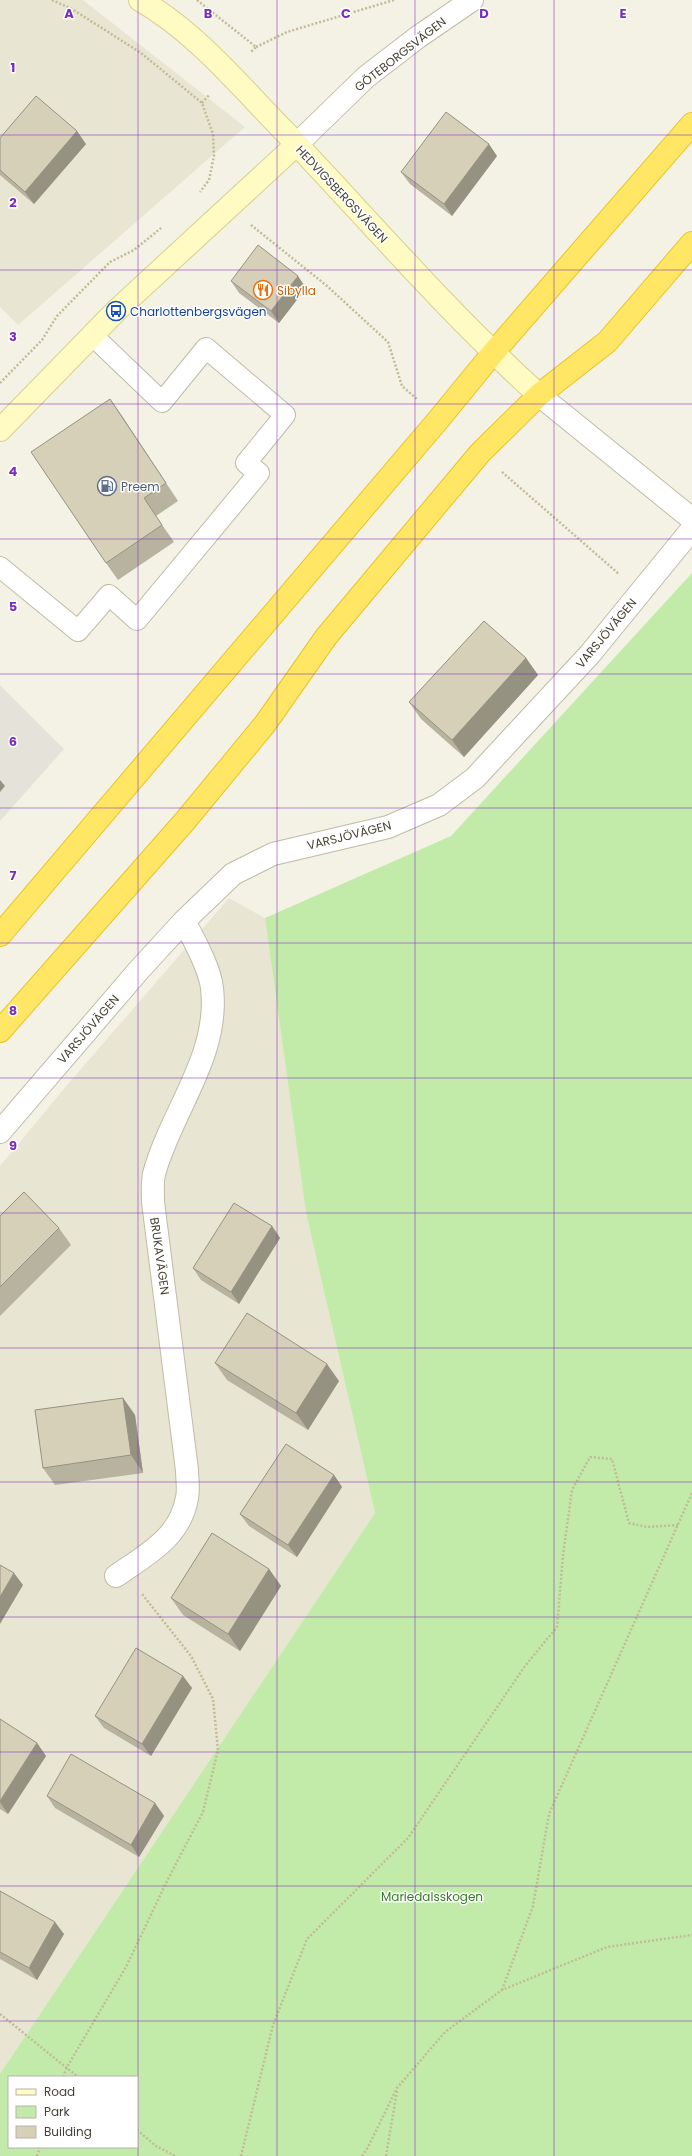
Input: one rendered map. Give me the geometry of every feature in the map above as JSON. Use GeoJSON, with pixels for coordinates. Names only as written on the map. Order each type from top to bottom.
{"type":"FeatureCollection","features":[{"type":"Feature","properties":{"kind":"highway"},"geometry":{"type":"LineString","coordinates":[[0,936],[439,420],[493,353],[692,124]]}},
{"type":"Feature","properties":{"kind":"highway"},"geometry":{"type":"LineString","coordinates":[[0,1032],[185,821],[265,724],[326,636],[480,453],[539,395],[607,342],[692,243]]}},
{"type":"Feature","properties":{"kind":"street","name":"HEDVIGSBERGSVÄGEN"},"geometry":{"type":"LineString","coordinates":[[140,0],[165,14],[229,74],[493,353],[539,395]]}},
{"type":"Feature","properties":{"kind":"street","name":"GÖTEBORGSVÄGEN"},"geometry":{"type":"LineString","coordinates":[[296,145],[366,77],[418,37],[472,0]]}},
{"type":"Feature","properties":{"kind":"street"},"geometry":{"type":"LineString","coordinates":[[0,430],[116,311],[296,145]]}},
{"type":"Feature","properties":{"kind":"street"},"geometry":{"type":"LineString","coordinates":[[539,395],[692,519]]}},
{"type":"Feature","properties":{"kind":"street","name":"VARSJÖVÄGEN"},"geometry":{"type":"LineString","coordinates":[[0,1132],[139,970],[184,921],[233,874],[273,854],[388,827],[439,805],[475,778],[590,654],[692,529]]}},
{"type":"Feature","properties":{"kind":"street","name":"BRUKAVÄGEN"},"geometry":{"type":"LineString","coordinates":[[116,1576],[170,1536],[182,1515],[188,1496],[186,1462],[153,1202],[154,1176],[207,1048],[212,1020],[212,987],[197,945],[184,921]]}},
{"type":"Feature","properties":{"kind":"lane"},"geometry":{"type":"LineString","coordinates":[[0,567],[78,631],[109,595],[137,620],[259,473],[246,463],[285,415],[206,348],[162,402],[92,335]]}},
{"type":"Feature","properties":{"kind":"path"},"geometry":{"type":"LineString","coordinates":[[52,0],[72,9],[140,53],[202,103],[213,134],[214,156],[209,180],[197,196]]}},
{"type":"Feature","properties":{"kind":"path"},"geometry":{"type":"LineString","coordinates":[[256,47],[287,32],[394,0]]}},
{"type":"Feature","properties":{"kind":"path"},"geometry":{"type":"LineString","coordinates":[[209,180],[229,207],[327,286],[388,342],[402,386],[439,420]]}},
{"type":"Feature","properties":{"kind":"path"},"geometry":{"type":"LineString","coordinates":[[0,383],[42,340],[57,316],[110,262],[134,250],[164,226]]}},
{"type":"Feature","properties":{"kind":"path"},"geometry":{"type":"LineString","coordinates":[[480,453],[640,593]]}},
{"type":"Feature","properties":{"kind":"path"},"geometry":{"type":"LineString","coordinates":[[241,2156],[273,2025],[306,1939],[408,1838],[525,1666],[557,1627],[563,1555],[572,1490],[590,1457],[612,1459],[629,1523],[647,1528],[678,1525]]}},
{"type":"Feature","properties":{"kind":"path"},"geometry":{"type":"LineString","coordinates":[[502,1990],[533,1906],[549,1814],[692,1494]]}},
{"type":"Feature","properties":{"kind":"path"},"geometry":{"type":"LineString","coordinates":[[63,2076],[67,2067],[126,1967],[203,1812],[218,1750],[213,1699],[191,1656],[142,1596],[149,1552]]}},
{"type":"Feature","properties":{"kind":"path"},"geometry":{"type":"LineString","coordinates":[[362,2156],[367,2149],[397,2088],[445,2032],[502,1990],[607,1947],[692,1935]]}},
{"type":"Feature","properties":{"kind":"path"},"geometry":{"type":"LineString","coordinates":[[0,2014],[77,2076]]}},
{"type":"Feature","properties":{"kind":"path"},"geometry":{"type":"LineString","coordinates":[[386,2156],[397,2088]]}},
{"type":"Feature","properties":{"kind":"path"},"geometry":{"type":"LineString","coordinates":[[138,2131],[156,2146],[175,2156]]}},
{"type":"Feature","properties":{"kind":"shaded area"},"geometry":{"type":"Polygon","coordinates":[[[0,0],[83,0],[245,127],[18,325],[0,307],[0,0]]]}},
{"type":"Feature","properties":{"kind":"shaded area"},"geometry":{"type":"Polygon","coordinates":[[[0,685],[64,749],[0,821],[0,685]]]}},
{"type":"Feature","properties":{"kind":"shaded area"},"geometry":{"type":"Polygon","coordinates":[[[229,898],[265,918],[306,1213],[375,1513],[0,2074],[0,1166],[68,1084],[229,898]]]}},
{"type":"Feature","properties":{"kind":"green space","name":"Mariedalsskogen"},"geometry":{"type":"Polygon","coordinates":[[[692,573],[692,2156],[0,2156],[0,2074],[375,1513],[306,1213],[265,918],[451,836],[692,573]]]}},
{"type":"Feature","properties":{"kind":"building"},"geometry":{"type":"Polygon","coordinates":[[[36,96],[77,131],[25,192],[0,170],[0,138],[36,96]]]}},
{"type":"Feature","properties":{"kind":"building"},"geometry":{"type":"Polygon","coordinates":[[[446,112],[489,144],[444,204],[401,172],[446,112]]]}},
{"type":"Feature","properties":{"kind":"building"},"geometry":{"type":"Polygon","coordinates":[[[258,245],[298,276],[271,311],[231,281],[258,245]]]}},
{"type":"Feature","properties":{"kind":"building"},"geometry":{"type":"Polygon","coordinates":[[[110,399],[166,483],[144,498],[162,525],[106,563],[31,452],[110,399]]]}},
{"type":"Feature","properties":{"kind":"building"},"geometry":{"type":"Polygon","coordinates":[[[484,621],[526,658],[452,740],[409,702],[484,621]]]}},
{"type":"Feature","properties":{"kind":"building"},"geometry":{"type":"Polygon","coordinates":[[[24,1192],[59,1228],[0,1287],[0,1216],[24,1192]]]}},
{"type":"Feature","properties":{"kind":"building"},"geometry":{"type":"Polygon","coordinates":[[[234,1203],[272,1226],[231,1292],[193,1268],[234,1203]]]}},
{"type":"Feature","properties":{"kind":"building"},"geometry":{"type":"Polygon","coordinates":[[[247,1313],[327,1364],[296,1413],[215,1363],[247,1313]]]}},
{"type":"Feature","properties":{"kind":"building"},"geometry":{"type":"Polygon","coordinates":[[[123,1398],[131,1455],[43,1468],[35,1410],[123,1398]]]}},
{"type":"Feature","properties":{"kind":"building"},"geometry":{"type":"Polygon","coordinates":[[[286,1444],[334,1475],[288,1545],[240,1514],[286,1444]]]}},
{"type":"Feature","properties":{"kind":"building"},"geometry":{"type":"Polygon","coordinates":[[[212,1533],[269,1569],[228,1634],[171,1598],[212,1533]]]}},
{"type":"Feature","properties":{"kind":"building"},"geometry":{"type":"Polygon","coordinates":[[[0,1565],[14,1573],[0,1597],[0,1565]]]}},
{"type":"Feature","properties":{"kind":"building"},"geometry":{"type":"Polygon","coordinates":[[[136,1648],[183,1676],[142,1744],[95,1716],[136,1648]]]}},
{"type":"Feature","properties":{"kind":"building"},"geometry":{"type":"Polygon","coordinates":[[[0,1719],[37,1743],[0,1801],[0,1719]]]}},
{"type":"Feature","properties":{"kind":"building"},"geometry":{"type":"Polygon","coordinates":[[[71,1754],[155,1803],[131,1845],[47,1796],[71,1754]]]}},
{"type":"Feature","properties":{"kind":"building"},"geometry":{"type":"Polygon","coordinates":[[[0,1891],[55,1922],[29,1968],[0,1952],[0,1891]]]}},
{"type":"Feature","properties":{"kind":"place","name":"Sibylla"},"geometry":{"type":"Point","coordinates":[263,290]}},
{"type":"Feature","properties":{"kind":"place","name":"Charlottenbergsvägen"},"geometry":{"type":"Point","coordinates":[116,311]}},
{"type":"Feature","properties":{"kind":"place","name":"Preem"},"geometry":{"type":"Point","coordinates":[107,486]}}]}
